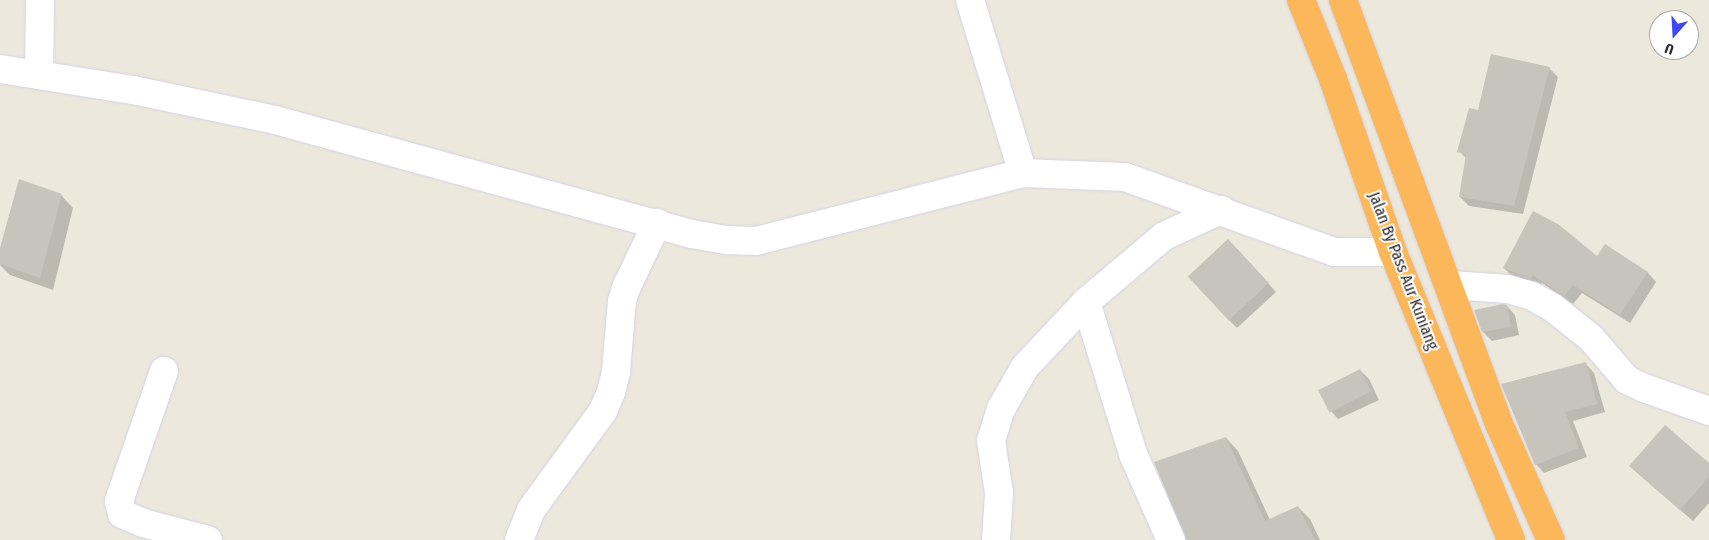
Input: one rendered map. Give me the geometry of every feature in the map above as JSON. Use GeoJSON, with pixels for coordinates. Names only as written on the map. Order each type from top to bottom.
{"type":"FeatureCollection","features":[{"type":"Feature","properties":{"kind":"highway","name":"Jalan By Pass Aur Kuniang"},"geometry":{"type":"LineString","coordinates":[[1301,0],[1333,79],[1393,252],[1511,540]]}},
{"type":"Feature","properties":{"kind":"highway"},"geometry":{"type":"LineString","coordinates":[[1343,0],[1450,286],[1499,424],[1551,540]]}},
{"type":"Feature","properties":{"kind":"street"},"geometry":{"type":"LineString","coordinates":[[39,75],[40,0]]}},
{"type":"Feature","properties":{"kind":"street"},"geometry":{"type":"LineString","coordinates":[[970,0],[1023,172]]}},
{"type":"Feature","properties":{"kind":"street"},"geometry":{"type":"LineString","coordinates":[[0,69],[133,90],[275,120],[692,234],[727,240],[756,241],[1023,172],[1124,177],[1221,210],[1334,252],[1393,252]]}},
{"type":"Feature","properties":{"kind":"street"},"geometry":{"type":"LineString","coordinates":[[996,540],[998,493],[991,441],[1000,408],[1025,366],[1086,302],[1164,236],[1221,210]]}},
{"type":"Feature","properties":{"kind":"street"},"geometry":{"type":"LineString","coordinates":[[519,540],[530,510],[602,411],[611,392],[616,372],[622,301],[627,286],[657,223]]}},
{"type":"Feature","properties":{"kind":"street"},"geometry":{"type":"LineString","coordinates":[[1450,286],[1508,289],[1532,296],[1552,307],[1591,338],[1627,380],[1709,411]]}},
{"type":"Feature","properties":{"kind":"street"},"geometry":{"type":"LineString","coordinates":[[1086,302],[1133,454],[1171,540]]}},
{"type":"Feature","properties":{"kind":"street"},"geometry":{"type":"LineString","coordinates":[[164,371],[118,501],[122,514],[143,523],[208,540]]}},
{"type":"Feature","properties":{"kind":"building"},"geometry":{"type":"Polygon","coordinates":[[[1491,54],[1550,67],[1514,206],[1459,197],[1466,154],[1457,152],[1469,108],[1478,110],[1491,54]]]}},
{"type":"Feature","properties":{"kind":"building"},"geometry":{"type":"Polygon","coordinates":[[[19,179],[62,194],[40,278],[0,264],[0,248],[19,179]]]}},
{"type":"Feature","properties":{"kind":"building"},"geometry":{"type":"Polygon","coordinates":[[[1533,211],[1558,224],[1597,256],[1605,244],[1648,272],[1620,315],[1573,285],[1564,296],[1533,275],[1531,279],[1503,268],[1533,211]]]}},
{"type":"Feature","properties":{"kind":"building"},"geometry":{"type":"Polygon","coordinates":[[[1228,239],[1269,283],[1229,320],[1188,277],[1228,239]]]}},
{"type":"Feature","properties":{"kind":"building"},"geometry":{"type":"Polygon","coordinates":[[[1503,304],[1507,305],[1511,327],[1482,332],[1474,310],[1503,304]]]}},
{"type":"Feature","properties":{"kind":"building"},"geometry":{"type":"Polygon","coordinates":[[[1586,362],[1597,404],[1565,412],[1579,448],[1535,465],[1501,384],[1586,362]]]}},
{"type":"Feature","properties":{"kind":"building"},"geometry":{"type":"Polygon","coordinates":[[[1360,369],[1371,391],[1329,413],[1318,390],[1360,369]]]}},
{"type":"Feature","properties":{"kind":"building"},"geometry":{"type":"Polygon","coordinates":[[[1665,425],[1709,463],[1709,477],[1680,510],[1629,466],[1665,425]]]}},
{"type":"Feature","properties":{"kind":"building"},"geometry":{"type":"Polygon","coordinates":[[[1226,437],[1265,521],[1298,506],[1315,540],[1186,540],[1154,462],[1226,437]]]}}]}
